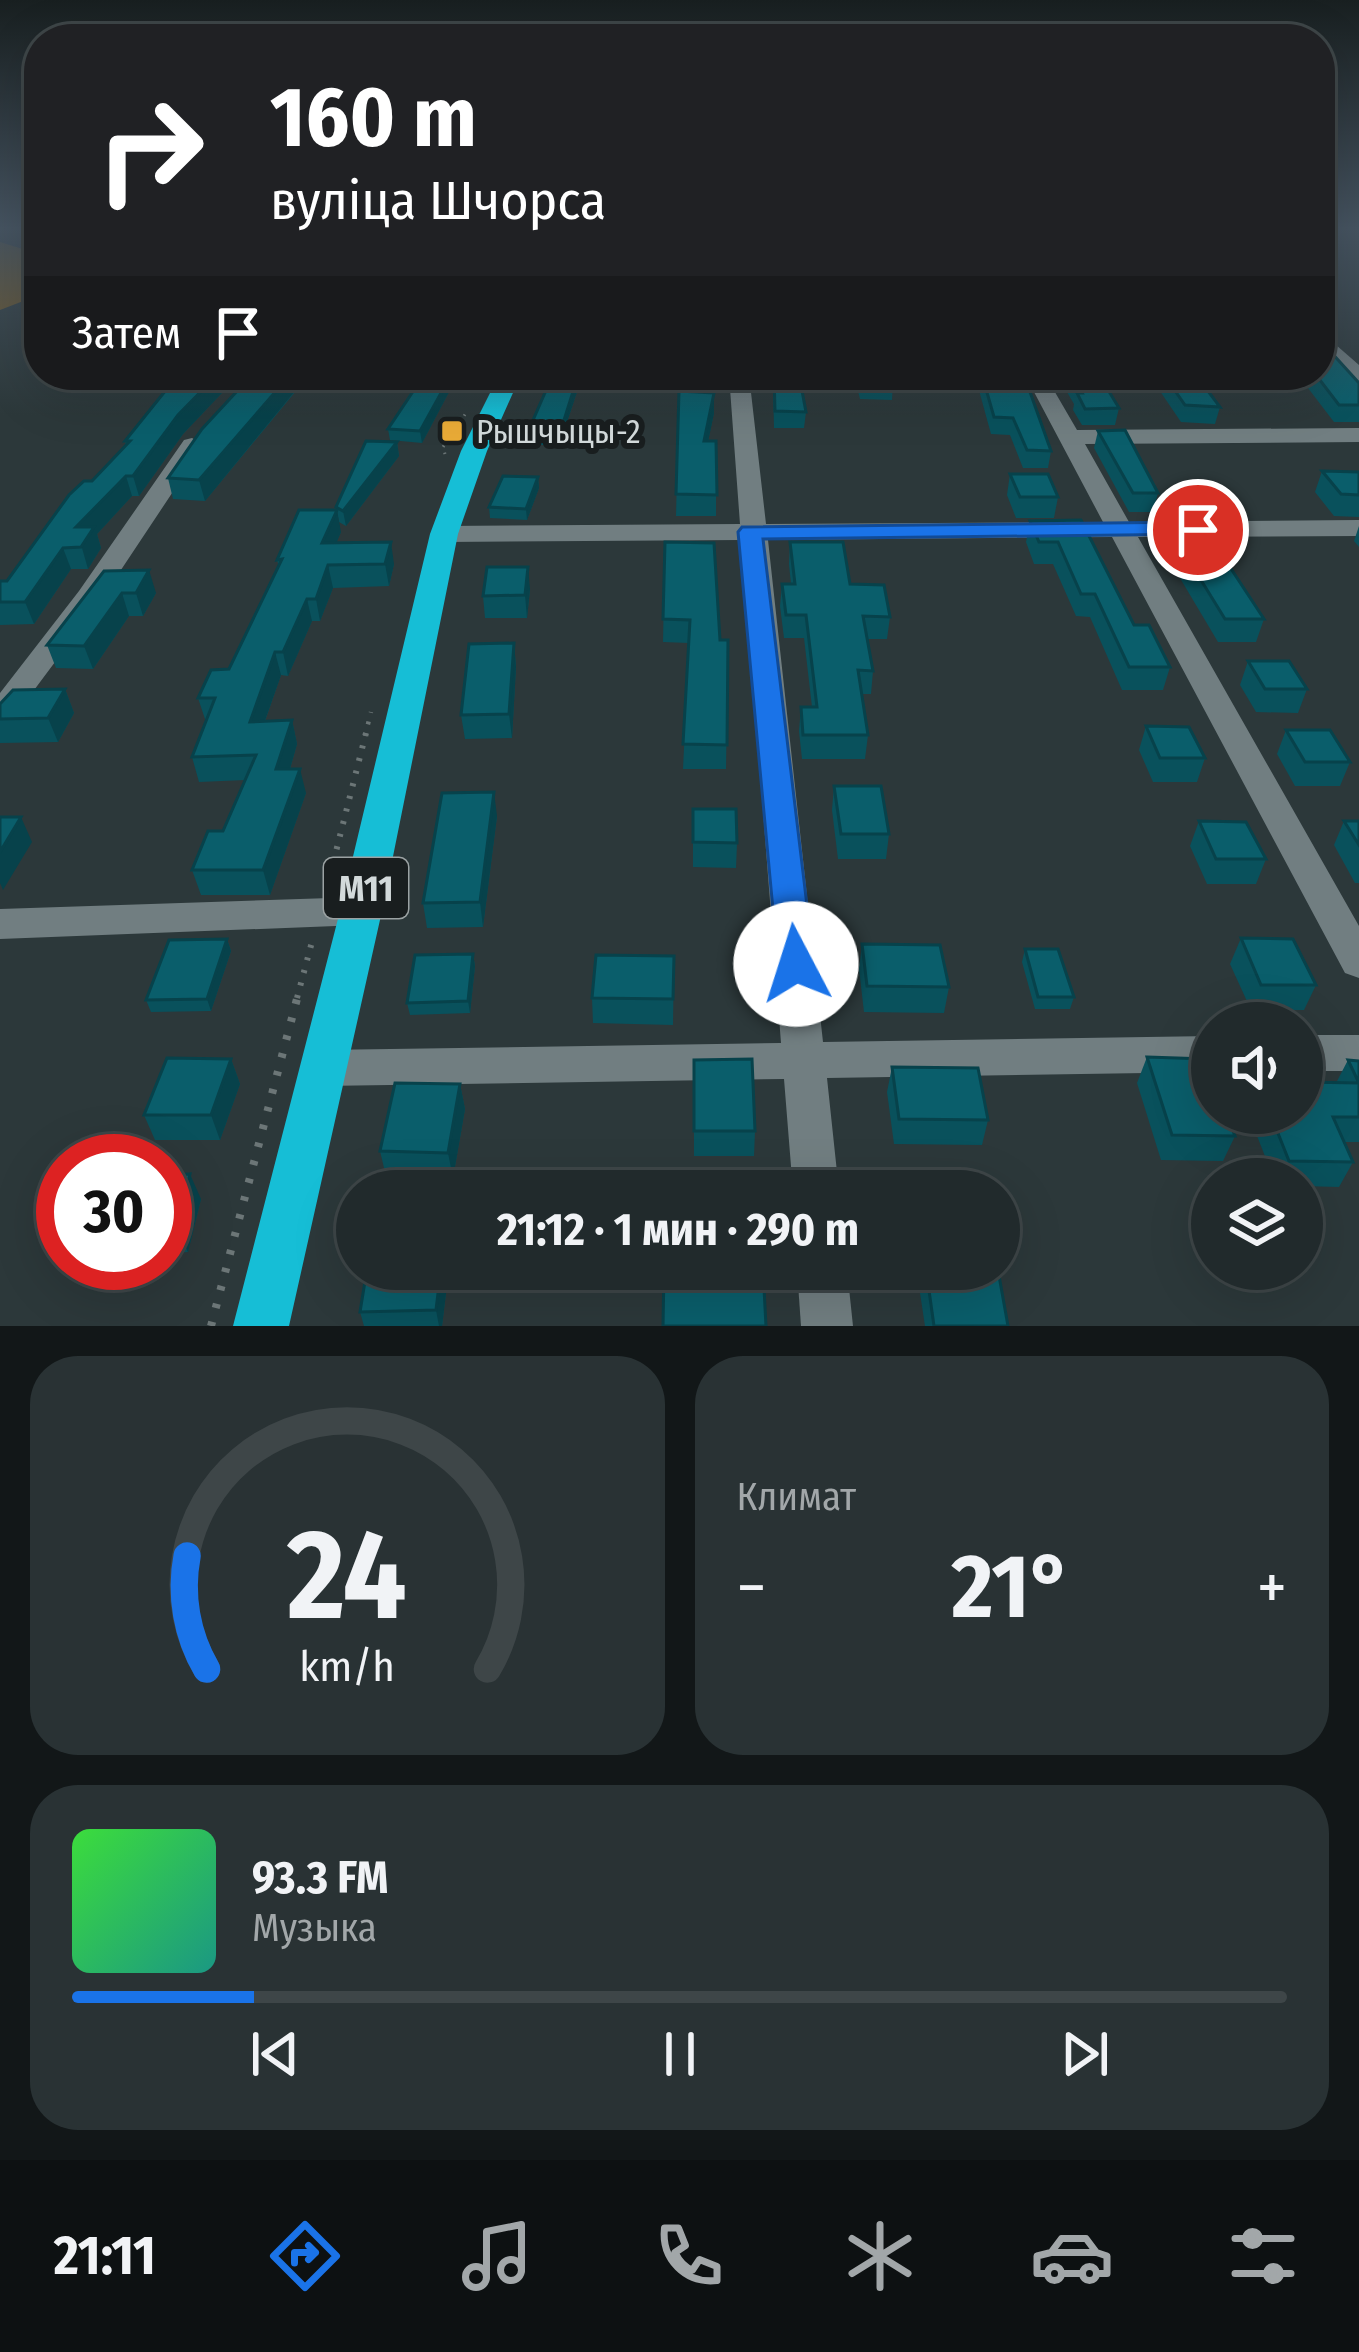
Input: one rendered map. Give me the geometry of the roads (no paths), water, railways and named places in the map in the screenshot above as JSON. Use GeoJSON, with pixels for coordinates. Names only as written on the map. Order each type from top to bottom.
{"type":"FeatureCollection","features":[{"type":"Feature","properties":{"kind":"highway","name":"М11"},"geometry":{"type":"LineString","coordinates":[[261,1326],[361,911],[444,534],[504,390]]}},
{"type":"Feature","properties":{"kind":"street"},"geometry":{"type":"LineString","coordinates":[[1335,352],[1359,377]]}},
{"type":"Feature","properties":{"kind":"street"},"geometry":{"type":"LineString","coordinates":[[740,390],[814,1170]]}},
{"type":"Feature","properties":{"kind":"street"},"geometry":{"type":"LineString","coordinates":[[1043,390],[1359,962]]}},
{"type":"Feature","properties":{"kind":"street"},"geometry":{"type":"LineString","coordinates":[[0,713],[210,425]]}},
{"type":"Feature","properties":{"kind":"street"},"geometry":{"type":"LineString","coordinates":[[1067,437],[1359,435]]}},
{"type":"Feature","properties":{"kind":"street"},"geometry":{"type":"LineString","coordinates":[[444,534],[1359,529]]}},
{"type":"Feature","properties":{"kind":"street"},"geometry":{"type":"LineString","coordinates":[[0,924],[361,911]]}},
{"type":"Feature","properties":{"kind":"street"},"geometry":{"type":"LineString","coordinates":[[1323,1053],[1359,1053]]}},
{"type":"Feature","properties":{"kind":"street"},"geometry":{"type":"LineString","coordinates":[[322,1068],[1191,1054]]}},
{"type":"Feature","properties":{"kind":"street"},"geometry":{"type":"LineString","coordinates":[[824,1290],[827,1326]]}},
{"type":"Feature","properties":{"kind":"place","name":"Рышчыцы-2"},"geometry":{"type":"Point","coordinates":[452,431]}}]}
